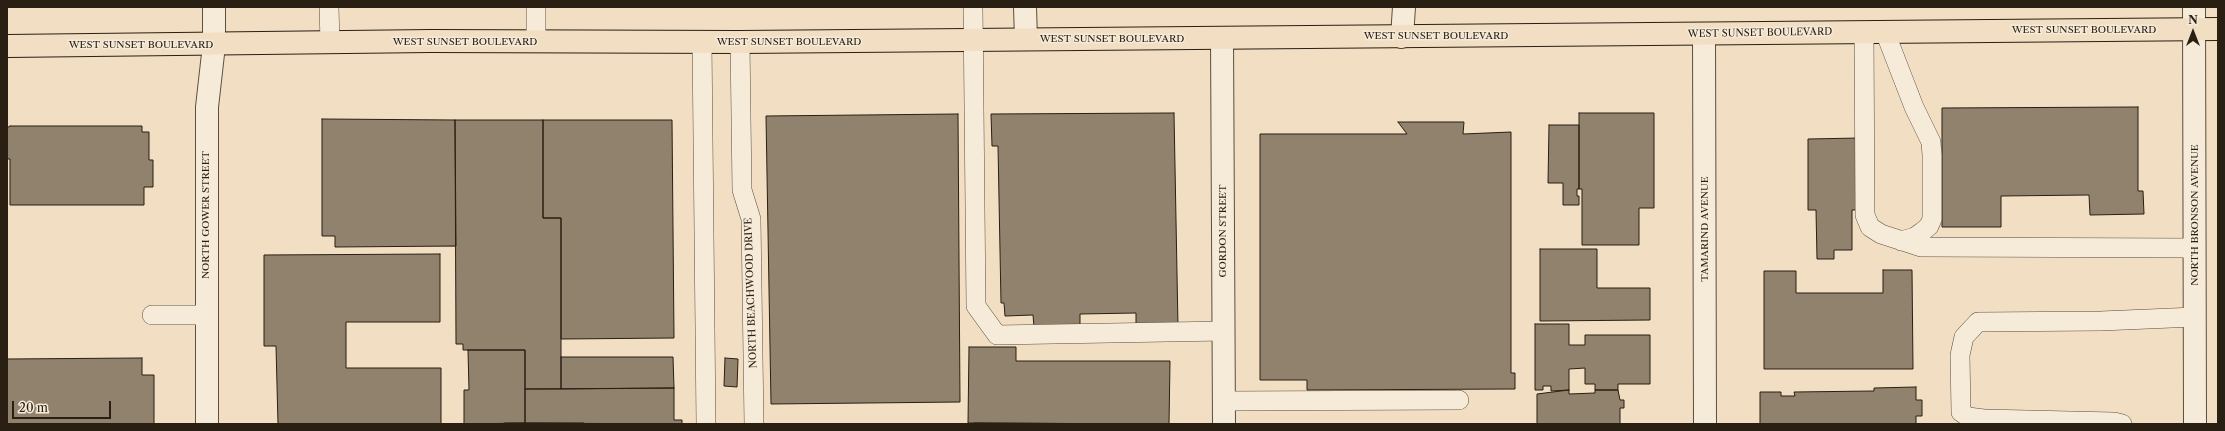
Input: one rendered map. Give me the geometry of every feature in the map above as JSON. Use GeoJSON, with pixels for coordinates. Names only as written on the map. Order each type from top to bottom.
{"type":"FeatureCollection","features":[{"type":"Feature","properties":{"kind":"main road","name":"WEST SUNSET BOULEVARD"},"geometry":{"type":"LineString","coordinates":[[7,46],[214,45],[330,42],[740,42],[1402,37],[2218,28]]}},
{"type":"Feature","properties":{"kind":"street","name":"NORTH GOWER STREET"},"geometry":{"type":"LineString","coordinates":[[207,424],[207,107],[214,45],[214,7]]}},
{"type":"Feature","properties":{"kind":"street"},"geometry":{"type":"LineString","coordinates":[[1025,7],[1026,39]]}},
{"type":"Feature","properties":{"kind":"street"},"geometry":{"type":"LineString","coordinates":[[1402,37],[1404,7]]}},
{"type":"Feature","properties":{"kind":"street","name":"NORTH BRONSON AVENUE"},"geometry":{"type":"LineString","coordinates":[[2194,7],[2195,424]]}},
{"type":"Feature","properties":{"kind":"street","name":"TAMARIND AVENUE"},"geometry":{"type":"LineString","coordinates":[[1704,34],[1705,424]]}},
{"type":"Feature","properties":{"kind":"street","name":"GORDON STREET"},"geometry":{"type":"LineString","coordinates":[[1222,38],[1224,424]]}},
{"type":"Feature","properties":{"kind":"lane"},"geometry":{"type":"LineString","coordinates":[[329,7],[330,42]]}},
{"type":"Feature","properties":{"kind":"lane"},"geometry":{"type":"LineString","coordinates":[[536,7],[536,42]]}},
{"type":"Feature","properties":{"kind":"lane"},"geometry":{"type":"LineString","coordinates":[[973,7],[976,306],[997,335],[1224,331]]}},
{"type":"Feature","properties":{"kind":"lane"},"geometry":{"type":"LineString","coordinates":[[1874,32],[1931,142],[1932,219],[1929,226],[1915,237],[1901,240]]}},
{"type":"Feature","properties":{"kind":"lane"},"geometry":{"type":"LineString","coordinates":[[1874,32],[1865,215],[1870,227],[1881,234],[1921,247],[2195,248]]}},
{"type":"Feature","properties":{"kind":"lane"},"geometry":{"type":"LineString","coordinates":[[702,42],[706,424]]}},
{"type":"Feature","properties":{"kind":"lane","name":"NORTH BEACHWOOD DRIVE"},"geometry":{"type":"LineString","coordinates":[[740,42],[742,190],[751,219],[754,424]]}},
{"type":"Feature","properties":{"kind":"lane"},"geometry":{"type":"LineString","coordinates":[[152,315],[206,315]]}},
{"type":"Feature","properties":{"kind":"lane"},"geometry":{"type":"LineString","coordinates":[[2122,424],[2114,422],[1984,419],[1968,417],[1961,412],[1960,355],[1964,336],[1978,322],[2101,321],[2195,317]]}},
{"type":"Feature","properties":{"kind":"lane"},"geometry":{"type":"LineString","coordinates":[[1224,401],[1459,400]]}},
{"type":"Feature","properties":{"kind":"building"},"geometry":{"type":"Polygon","coordinates":[[[2138,107],[2138,191],[2143,191],[2144,214],[2090,215],[2089,195],[2001,196],[2001,227],[1942,227],[1942,108],[2138,107]]]}},
{"type":"Feature","properties":{"kind":"building"},"geometry":{"type":"Polygon","coordinates":[[[1174,113],[1178,327],[1136,328],[1136,313],[1080,314],[1080,327],[1034,327],[1033,315],[1005,316],[1004,303],[1001,303],[998,146],[992,146],[991,114],[1174,113]]]}},
{"type":"Feature","properties":{"kind":"building"},"geometry":{"type":"Polygon","coordinates":[[[1579,113],[1654,113],[1654,208],[1639,208],[1639,245],[1582,245],[1582,189],[1579,189],[1579,113]]]}},
{"type":"Feature","properties":{"kind":"building"},"geometry":{"type":"Polygon","coordinates":[[[958,114],[960,402],[771,404],[766,116],[958,114]]]}},
{"type":"Feature","properties":{"kind":"building"},"geometry":{"type":"Polygon","coordinates":[[[322,119],[455,120],[456,246],[335,247],[335,236],[322,236],[322,119]]]}},
{"type":"Feature","properties":{"kind":"building"},"geometry":{"type":"Polygon","coordinates":[[[455,120],[543,120],[543,218],[561,218],[561,389],[525,389],[525,350],[463,350],[463,344],[456,344],[455,120]]]}},
{"type":"Feature","properties":{"kind":"building"},"geometry":{"type":"Polygon","coordinates":[[[543,120],[672,120],[674,338],[561,339],[561,218],[543,218],[543,120]]]}},
{"type":"Feature","properties":{"kind":"building"},"geometry":{"type":"Polygon","coordinates":[[[1398,122],[1464,122],[1463,134],[1511,132],[1511,373],[1515,373],[1515,389],[1307,390],[1307,380],[1260,380],[1260,134],[1407,134],[1398,122]]]}},
{"type":"Feature","properties":{"kind":"building"},"geometry":{"type":"Polygon","coordinates":[[[1549,125],[1579,125],[1579,189],[1577,189],[1577,196],[1579,196],[1579,205],[1563,205],[1563,183],[1548,183],[1549,125]]]}},
{"type":"Feature","properties":{"kind":"building"},"geometry":{"type":"Polygon","coordinates":[[[10,126],[142,126],[142,132],[149,132],[149,160],[153,160],[153,187],[144,187],[144,205],[10,205],[10,159],[7,159],[7,128],[10,126]]]}},
{"type":"Feature","properties":{"kind":"building"},"geometry":{"type":"Polygon","coordinates":[[[1860,138],[1861,210],[1852,210],[1852,250],[1834,250],[1834,259],[1817,259],[1816,210],[1808,210],[1808,139],[1860,138]]]}},
{"type":"Feature","properties":{"kind":"building"},"geometry":{"type":"Polygon","coordinates":[[[1540,249],[1597,249],[1597,288],[1650,288],[1650,320],[1540,321],[1540,249]]]}},
{"type":"Feature","properties":{"kind":"building"},"geometry":{"type":"Polygon","coordinates":[[[440,254],[440,322],[346,322],[346,368],[441,368],[441,424],[278,424],[276,346],[264,346],[264,255],[440,254]]]}},
{"type":"Feature","properties":{"kind":"building"},"geometry":{"type":"Polygon","coordinates":[[[1883,270],[1912,270],[1913,369],[1764,369],[1764,271],[1796,271],[1796,293],[1883,293],[1883,270]]]}},
{"type":"Feature","properties":{"kind":"building"},"geometry":{"type":"Polygon","coordinates":[[[1535,324],[1569,324],[1569,345],[1585,345],[1585,335],[1650,335],[1650,384],[1618,384],[1618,390],[1595,390],[1595,384],[1585,384],[1585,368],[1569,369],[1569,390],[1551,391],[1551,386],[1543,386],[1543,390],[1535,390],[1535,324]]]}},
{"type":"Feature","properties":{"kind":"building"},"geometry":{"type":"Polygon","coordinates":[[[969,347],[1016,347],[1016,361],[1170,361],[1169,424],[968,423],[969,347]]]}},
{"type":"Feature","properties":{"kind":"building"},"geometry":{"type":"Polygon","coordinates":[[[468,350],[525,350],[525,423],[464,424],[464,390],[469,390],[468,350]]]}},
{"type":"Feature","properties":{"kind":"building"},"geometry":{"type":"Polygon","coordinates":[[[561,357],[673,357],[674,388],[561,389],[561,357]]]}},
{"type":"Feature","properties":{"kind":"building"},"geometry":{"type":"Polygon","coordinates":[[[142,358],[142,375],[154,375],[154,424],[7,424],[7,359],[142,358]]]}},
{"type":"Feature","properties":{"kind":"building"},"geometry":{"type":"Polygon","coordinates":[[[725,358],[738,359],[737,387],[724,386],[725,358]]]}},
{"type":"Feature","properties":{"kind":"building"},"geometry":{"type":"Polygon","coordinates":[[[1916,387],[1916,400],[1922,400],[1922,416],[1916,416],[1916,424],[1760,424],[1760,392],[1781,392],[1781,396],[1795,396],[1794,392],[1874,391],[1874,388],[1916,387]]]}},
{"type":"Feature","properties":{"kind":"building"},"geometry":{"type":"Polygon","coordinates":[[[674,388],[674,420],[682,420],[682,424],[525,423],[525,389],[674,388]]]}},
{"type":"Feature","properties":{"kind":"building"},"geometry":{"type":"Polygon","coordinates":[[[1569,390],[1569,394],[1595,393],[1595,390],[1618,390],[1620,400],[1624,400],[1624,408],[1620,408],[1620,424],[1537,424],[1537,394],[1569,390]]]}},
{"type":"Feature","properties":{"kind":"building"},"geometry":{"type":"Polygon","coordinates":[[[584,423],[584,424],[505,424],[584,423]]]}},
{"type":"Feature","properties":{"kind":"building"},"geometry":{"type":"Polygon","coordinates":[[[975,423],[1169,424],[975,424],[975,423]]]}}]}
